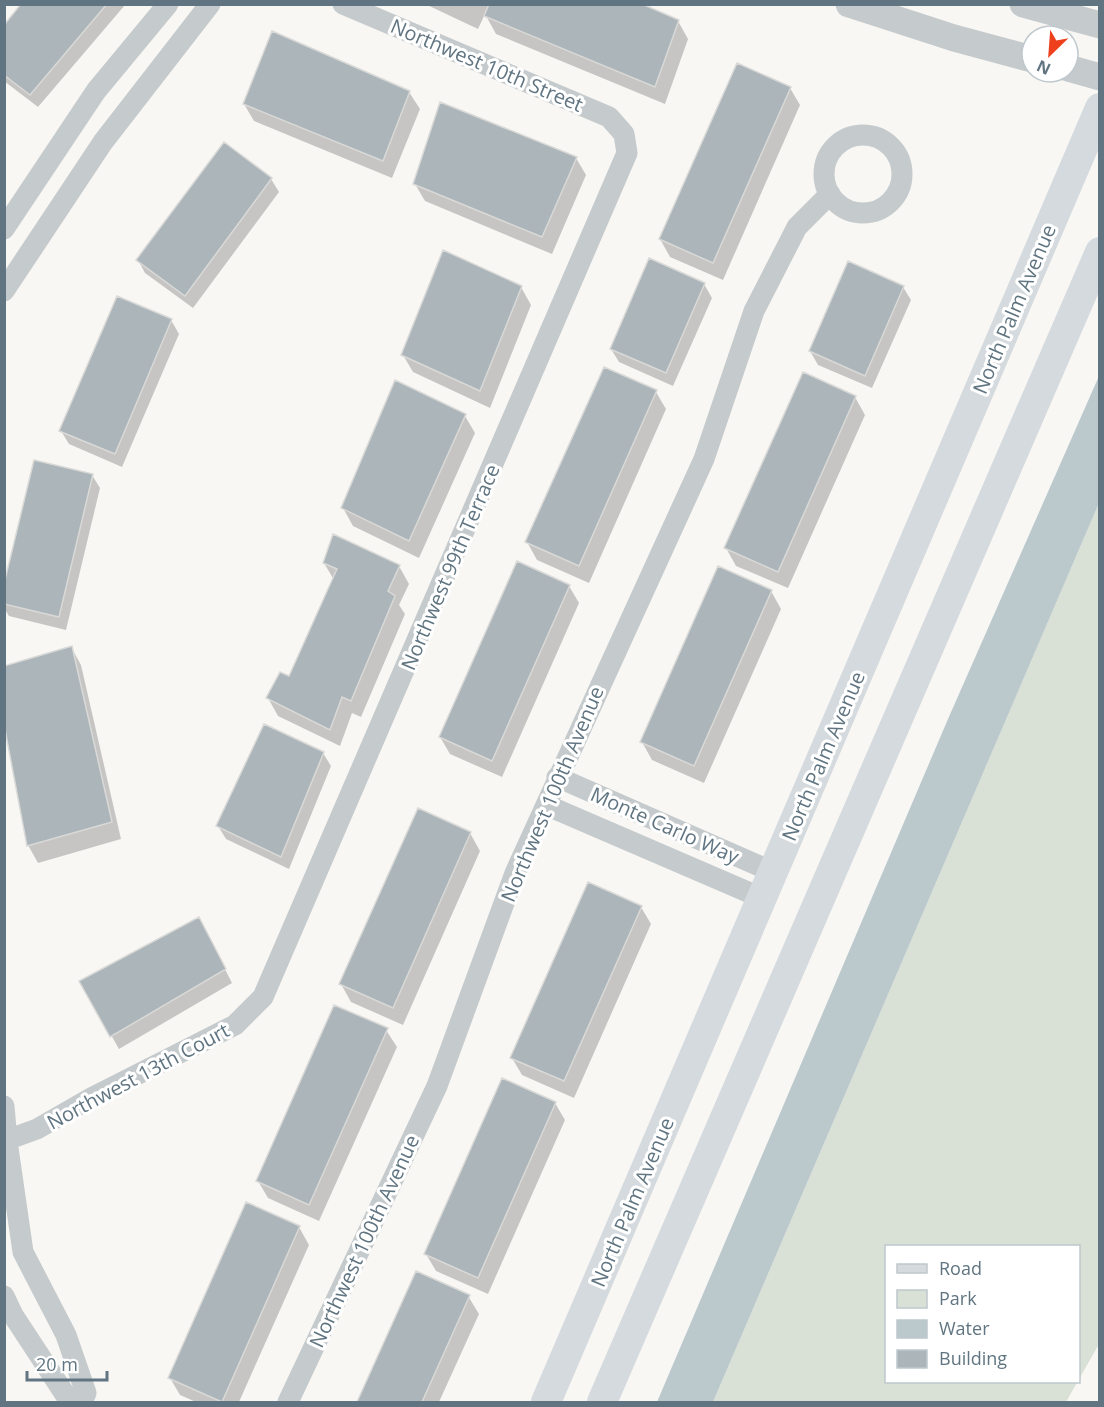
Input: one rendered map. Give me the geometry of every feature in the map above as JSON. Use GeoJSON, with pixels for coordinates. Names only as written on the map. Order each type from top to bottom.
{"type":"FeatureCollection","features":[{"type":"Feature","properties":{"kind":"main road","name":"North Palm Avenue"},"geometry":{"type":"LineString","coordinates":[[546,1402],[1100,108]]}},
{"type":"Feature","properties":{"kind":"main road"},"geometry":{"type":"LineString","coordinates":[[602,1402],[1100,252]]}},
{"type":"Feature","properties":{"kind":"street"},"geometry":{"type":"LineString","coordinates":[[4,229],[96,91],[168,4]]}},
{"type":"Feature","properties":{"kind":"street"},"geometry":{"type":"LineString","coordinates":[[4,291],[102,142],[210,4]]}},
{"type":"Feature","properties":{"kind":"street","name":"Northwest 10th Street"},"geometry":{"type":"LineString","coordinates":[[343,4],[609,117],[624,134]]}},
{"type":"Feature","properties":{"kind":"street"},"geometry":{"type":"LineString","coordinates":[[849,4],[954,38],[1020,56]]}},
{"type":"Feature","properties":{"kind":"street"},"geometry":{"type":"LineString","coordinates":[[1023,4],[1100,25]]}},
{"type":"Feature","properties":{"kind":"street"},"geometry":{"type":"LineString","coordinates":[[1080,71],[1100,77]]}},
{"type":"Feature","properties":{"kind":"street","name":"Northwest 99th Terrace"},"geometry":{"type":"LineString","coordinates":[[263,997],[627,153],[624,134]]}},
{"type":"Feature","properties":{"kind":"street","name":"Northwest 100th Avenue"},"geometry":{"type":"LineString","coordinates":[[288,1402],[437,1086],[515,873],[704,459],[754,311],[797,227],[830,194]]}},
{"type":"Feature","properties":{"kind":"street","name":"Monte Carlo Way"},"geometry":{"type":"LineString","coordinates":[[557,777],[768,885]]}},
{"type":"Feature","properties":{"kind":"street","name":"Monte Carlo Way"},"geometry":{"type":"LineString","coordinates":[[546,805],[768,885]]}},
{"type":"Feature","properties":{"kind":"street","name":"Northwest 13th Court"},"geometry":{"type":"LineString","coordinates":[[6,1141],[37,1129],[91,1098],[234,1025],[263,997]]}},
{"type":"Feature","properties":{"kind":"street"},"geometry":{"type":"LineString","coordinates":[[4,1106],[6,1141],[23,1252],[66,1335],[85,1400]]}},
{"type":"Feature","properties":{"kind":"street"},"geometry":{"type":"LineString","coordinates":[[4,1296],[13,1315],[85,1400]]}},
{"type":"Feature","properties":{"kind":"green space"},"geometry":{"type":"Polygon","coordinates":[[[1099,503],[1099,1344],[1080,1377],[1080,1245],[885,1245],[885,1383],[1076,1383],[1066,1402],[713,1402],[1099,503]]]}},
{"type":"Feature","properties":{"kind":"water"},"geometry":{"type":"Polygon","coordinates":[[[1099,376],[1099,503],[713,1402],[657,1402],[948,719],[1099,376]]]}},
{"type":"Feature","properties":{"kind":"building"},"geometry":{"type":"Polygon","coordinates":[[[21,4],[107,4],[30,95],[4,75],[4,25],[21,4]]]}},
{"type":"Feature","properties":{"kind":"building"},"geometry":{"type":"Polygon","coordinates":[[[489,4],[642,4],[679,20],[655,87],[484,16],[489,4]]]}},
{"type":"Feature","properties":{"kind":"building"},"geometry":{"type":"Polygon","coordinates":[[[272,31],[410,91],[383,161],[243,104],[272,31]]]}},
{"type":"Feature","properties":{"kind":"building"},"geometry":{"type":"Polygon","coordinates":[[[737,63],[791,87],[713,263],[659,239],[737,63]]]}},
{"type":"Feature","properties":{"kind":"building"},"geometry":{"type":"Polygon","coordinates":[[[440,102],[577,157],[542,237],[413,184],[440,102]]]}},
{"type":"Feature","properties":{"kind":"building"},"geometry":{"type":"Polygon","coordinates":[[[224,142],[272,178],[185,296],[136,260],[224,142]]]}},
{"type":"Feature","properties":{"kind":"building"},"geometry":{"type":"Polygon","coordinates":[[[443,250],[522,286],[480,391],[401,355],[443,250]]]}},
{"type":"Feature","properties":{"kind":"building"},"geometry":{"type":"Polygon","coordinates":[[[649,258],[705,283],[666,373],[610,349],[649,258]]]}},
{"type":"Feature","properties":{"kind":"building"},"geometry":{"type":"Polygon","coordinates":[[[848,261],[904,286],[865,376],[809,351],[848,261]]]}},
{"type":"Feature","properties":{"kind":"building"},"geometry":{"type":"Polygon","coordinates":[[[117,296],[172,319],[115,454],[59,431],[117,296]]]}},
{"type":"Feature","properties":{"kind":"building"},"geometry":{"type":"Polygon","coordinates":[[[604,367],[657,390],[579,566],[525,542],[604,367]]]}},
{"type":"Feature","properties":{"kind":"building"},"geometry":{"type":"Polygon","coordinates":[[[803,372],[856,396],[778,572],[724,548],[803,372]]]}},
{"type":"Feature","properties":{"kind":"building"},"geometry":{"type":"Polygon","coordinates":[[[395,380],[466,414],[409,541],[341,508],[395,380]]]}},
{"type":"Feature","properties":{"kind":"building"},"geometry":{"type":"Polygon","coordinates":[[[34,460],[93,474],[59,617],[4,604],[4,584],[34,460]]]}},
{"type":"Feature","properties":{"kind":"building"},"geometry":{"type":"Polygon","coordinates":[[[333,534],[400,565],[388,591],[395,596],[351,701],[342,697],[330,730],[266,698],[280,672],[289,676],[337,569],[323,563],[333,534]]]}},
{"type":"Feature","properties":{"kind":"building"},"geometry":{"type":"Polygon","coordinates":[[[517,561],[570,585],[492,761],[439,737],[517,561]]]}},
{"type":"Feature","properties":{"kind":"building"},"geometry":{"type":"Polygon","coordinates":[[[718,566],[772,590],[694,766],[640,742],[718,566]]]}},
{"type":"Feature","properties":{"kind":"building"},"geometry":{"type":"Polygon","coordinates":[[[72,646],[112,822],[27,846],[4,724],[4,666],[72,646]]]}},
{"type":"Feature","properties":{"kind":"building"},"geometry":{"type":"Polygon","coordinates":[[[264,724],[324,752],[281,857],[216,826],[264,724]]]}},
{"type":"Feature","properties":{"kind":"building"},"geometry":{"type":"Polygon","coordinates":[[[418,808],[471,832],[393,1008],[339,984],[418,808]]]}},
{"type":"Feature","properties":{"kind":"building"},"geometry":{"type":"Polygon","coordinates":[[[588,882],[642,906],[564,1081],[510,1058],[588,882]]]}},
{"type":"Feature","properties":{"kind":"building"},"geometry":{"type":"Polygon","coordinates":[[[199,917],[226,969],[110,1037],[79,981],[199,917]]]}},
{"type":"Feature","properties":{"kind":"building"},"geometry":{"type":"Polygon","coordinates":[[[334,1005],[388,1028],[309,1205],[256,1181],[334,1005]]]}},
{"type":"Feature","properties":{"kind":"building"},"geometry":{"type":"Polygon","coordinates":[[[502,1078],[556,1102],[478,1278],[424,1254],[502,1078]]]}},
{"type":"Feature","properties":{"kind":"building"},"geometry":{"type":"Polygon","coordinates":[[[246,1202],[300,1226],[222,1402],[168,1378],[246,1202]]]}},
{"type":"Feature","properties":{"kind":"building"},"geometry":{"type":"Polygon","coordinates":[[[416,1271],[470,1295],[422,1402],[357,1402],[416,1271]]]}}]}
